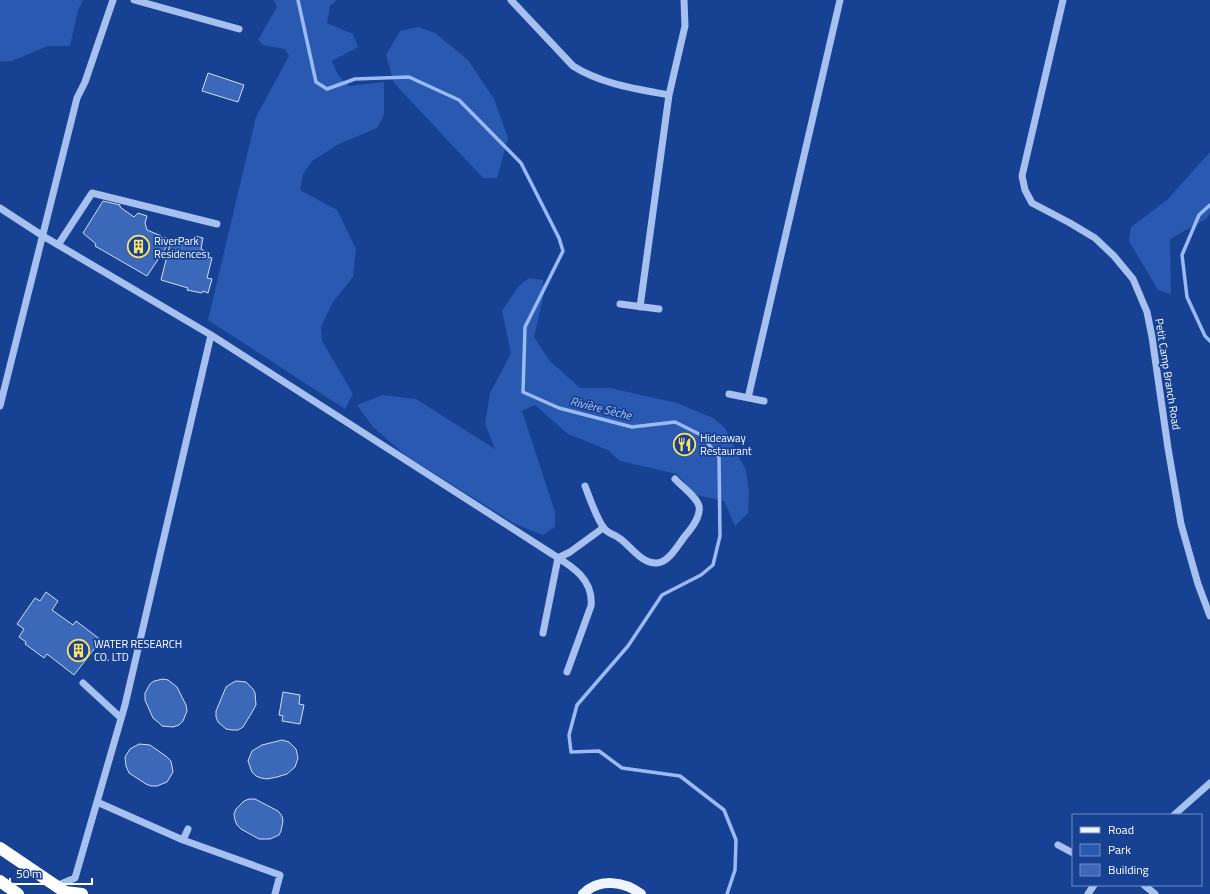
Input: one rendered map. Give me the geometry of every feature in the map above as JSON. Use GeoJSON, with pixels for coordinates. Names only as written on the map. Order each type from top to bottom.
{"type":"FeatureCollection","features":[{"type":"Feature","properties":{"kind":"highway"},"geometry":{"type":"LineString","coordinates":[[0,848],[63,890],[82,894]]}},
{"type":"Feature","properties":{"kind":"highway"},"geometry":{"type":"LineString","coordinates":[[0,881],[18,894]]}},
{"type":"Feature","properties":{"kind":"main road"},"geometry":{"type":"LineString","coordinates":[[583,894],[586,890],[601,884],[618,883],[633,888],[641,894]]}},
{"type":"Feature","properties":{"kind":"street"},"geometry":{"type":"LineString","coordinates":[[0,406],[77,98],[85,82],[113,0]]}},
{"type":"Feature","properties":{"kind":"street"},"geometry":{"type":"LineString","coordinates":[[134,0],[239,29]]}},
{"type":"Feature","properties":{"kind":"street"},"geometry":{"type":"LineString","coordinates":[[511,0],[573,66],[581,71],[591,76],[614,83],[669,95]]}},
{"type":"Feature","properties":{"kind":"street"},"geometry":{"type":"LineString","coordinates":[[640,307],[669,95],[685,26],[686,15],[684,0]]}},
{"type":"Feature","properties":{"kind":"street"},"geometry":{"type":"LineString","coordinates":[[748,398],[840,0]]}},
{"type":"Feature","properties":{"kind":"street","name":"Petit Camp Branch Road"},"geometry":{"type":"LineString","coordinates":[[1063,0],[1022,176],[1025,190],[1032,203],[1095,238],[1114,256],[1133,279],[1147,312],[1152,337],[1181,524],[1198,584],[1210,616]]}},
{"type":"Feature","properties":{"kind":"street"},"geometry":{"type":"LineString","coordinates":[[58,245],[92,192],[217,224]]}},
{"type":"Feature","properties":{"kind":"street"},"geometry":{"type":"LineString","coordinates":[[0,208],[43,236],[211,335],[578,572],[585,580],[592,597],[591,606],[567,672]]}},
{"type":"Feature","properties":{"kind":"street"},"geometry":{"type":"LineString","coordinates":[[620,304],[659,309]]}},
{"type":"Feature","properties":{"kind":"street"},"geometry":{"type":"LineString","coordinates":[[63,890],[74,878],[121,718],[211,335]]}},
{"type":"Feature","properties":{"kind":"street"},"geometry":{"type":"LineString","coordinates":[[729,394],[764,401]]}},
{"type":"Feature","properties":{"kind":"street"},"geometry":{"type":"LineString","coordinates":[[585,486],[603,528],[619,538],[646,560],[656,563],[665,560],[692,527],[700,512],[696,499],[675,479]]}},
{"type":"Feature","properties":{"kind":"street"},"geometry":{"type":"LineString","coordinates":[[558,558],[570,552],[603,528]]}},
{"type":"Feature","properties":{"kind":"street"},"geometry":{"type":"LineString","coordinates":[[543,633],[558,558]]}},
{"type":"Feature","properties":{"kind":"street"},"geometry":{"type":"LineString","coordinates":[[83,684],[121,718]]}},
{"type":"Feature","properties":{"kind":"street"},"geometry":{"type":"LineString","coordinates":[[1175,814],[1210,783]]}},
{"type":"Feature","properties":{"kind":"street"},"geometry":{"type":"LineString","coordinates":[[97,802],[183,840],[280,875],[275,894]]}},
{"type":"Feature","properties":{"kind":"street"},"geometry":{"type":"LineString","coordinates":[[183,840],[188,829]]}},
{"type":"Feature","properties":{"kind":"street"},"geometry":{"type":"LineString","coordinates":[[1058,845],[1072,852]]}},
{"type":"Feature","properties":{"kind":"street"},"geometry":{"type":"LineString","coordinates":[[1145,886],[1155,894]]}},
{"type":"Feature","properties":{"kind":"green space"},"geometry":{"type":"Polygon","coordinates":[[[0,0],[83,0],[78,10],[70,46],[48,46],[12,61],[0,62],[0,0]]]}},
{"type":"Feature","properties":{"kind":"green space"},"geometry":{"type":"Polygon","coordinates":[[[274,0],[337,0],[330,6],[327,23],[353,34],[358,47],[332,61],[338,75],[349,86],[384,82],[384,115],[377,128],[339,144],[312,161],[303,174],[300,190],[337,210],[356,249],[353,277],[333,302],[321,327],[322,341],[353,394],[345,409],[208,320],[256,117],[289,56],[285,49],[263,45],[258,40],[277,7],[274,0]]]}},
{"type":"Feature","properties":{"kind":"green space"},"geometry":{"type":"Polygon","coordinates":[[[418,27],[435,33],[468,60],[494,99],[508,138],[497,178],[483,178],[394,83],[386,55],[400,31],[418,27]]]}},
{"type":"Feature","properties":{"kind":"green space"},"geometry":{"type":"Polygon","coordinates":[[[1210,152],[1210,213],[1206,219],[1170,239],[1171,294],[1158,290],[1129,241],[1131,227],[1167,200],[1210,152]]]}},
{"type":"Feature","properties":{"kind":"green space"},"geometry":{"type":"Polygon","coordinates":[[[529,278],[543,280],[544,294],[534,337],[549,360],[580,388],[610,388],[677,403],[713,418],[725,428],[746,471],[749,491],[748,513],[735,526],[724,501],[696,495],[677,474],[620,461],[608,450],[568,434],[535,405],[522,411],[555,512],[555,527],[543,535],[515,524],[405,455],[373,427],[357,405],[383,395],[416,399],[495,449],[485,424],[490,393],[511,353],[502,311],[518,287],[529,278]]]}},
{"type":"Feature","properties":{"kind":"building"},"geometry":{"type":"Polygon","coordinates":[[[208,73],[244,85],[238,102],[202,91],[208,73]]]}},
{"type":"Feature","properties":{"kind":"building","name":"RiverPark Residences"},"geometry":{"type":"Polygon","coordinates":[[[103,201],[120,205],[120,207],[134,217],[138,213],[147,216],[145,223],[147,230],[171,240],[147,276],[95,246],[96,244],[83,233],[103,201]]]}},
{"type":"Feature","properties":{"kind":"building"},"geometry":{"type":"Polygon","coordinates":[[[195,236],[203,238],[201,249],[209,253],[208,257],[212,258],[207,278],[212,279],[208,293],[203,291],[202,293],[187,290],[188,288],[161,280],[171,240],[192,245],[195,236]]]}},
{"type":"Feature","properties":{"kind":"building"},"geometry":{"type":"Polygon","coordinates":[[[46,592],[58,601],[52,610],[73,625],[76,621],[101,640],[74,675],[47,654],[44,658],[25,644],[26,642],[19,637],[24,629],[17,624],[35,598],[40,601],[46,592]]]}},
{"type":"Feature","properties":{"kind":"building"},"geometry":{"type":"Polygon","coordinates":[[[163,679],[168,680],[177,687],[186,705],[187,711],[183,721],[179,725],[173,727],[162,726],[153,718],[145,700],[145,693],[150,684],[154,681],[163,679]]]}},
{"type":"Feature","properties":{"kind":"building"},"geometry":{"type":"Polygon","coordinates":[[[236,681],[246,682],[253,689],[255,693],[256,705],[243,727],[238,730],[232,730],[226,729],[218,722],[216,711],[226,687],[236,681]]]}},
{"type":"Feature","properties":{"kind":"building"},"geometry":{"type":"Polygon","coordinates":[[[283,692],[300,695],[299,704],[304,705],[300,724],[282,721],[283,716],[279,715],[283,692]]]}},
{"type":"Feature","properties":{"kind":"building"},"geometry":{"type":"Polygon","coordinates":[[[282,740],[289,742],[296,749],[298,758],[295,767],[287,774],[277,777],[267,779],[256,776],[252,772],[248,761],[252,751],[262,745],[282,740]]]}},
{"type":"Feature","properties":{"kind":"building"},"geometry":{"type":"Polygon","coordinates":[[[139,744],[150,745],[171,761],[173,772],[167,782],[157,786],[151,786],[129,773],[126,766],[125,757],[130,749],[139,744]]]}},
{"type":"Feature","properties":{"kind":"building"},"geometry":{"type":"Polygon","coordinates":[[[255,799],[278,811],[282,816],[283,821],[279,835],[270,839],[259,839],[241,829],[237,825],[234,814],[236,809],[244,801],[255,799]]]}},
{"type":"Feature","properties":{"kind":"waterway","name":"Rivière Sèche"},"geometry":{"type":"LineString","coordinates":[[298,0],[316,82],[327,89],[355,79],[409,77],[459,100],[521,163],[559,238],[563,251],[525,327],[523,392],[559,408],[632,427],[675,422],[701,435],[719,457],[720,536],[713,565],[701,575],[662,595],[628,646],[577,705],[569,735],[571,752],[599,751],[622,768],[680,776],[724,810],[736,840],[735,870],[727,894]]}},
{"type":"Feature","properties":{"kind":"waterway"},"geometry":{"type":"LineString","coordinates":[[1210,205],[1199,215],[1182,255],[1187,297],[1205,336],[1210,341]]}},
{"type":"Feature","properties":{"kind":"place","name":"RiverPark Residences"},"geometry":{"type":"Point","coordinates":[138,247]}},
{"type":"Feature","properties":{"kind":"place","name":"Hideaway Restaurant"},"geometry":{"type":"Point","coordinates":[684,444]}},
{"type":"Feature","properties":{"kind":"place","name":"WATER RESEARCH CO. LTD"},"geometry":{"type":"Point","coordinates":[78,650]}}]}
